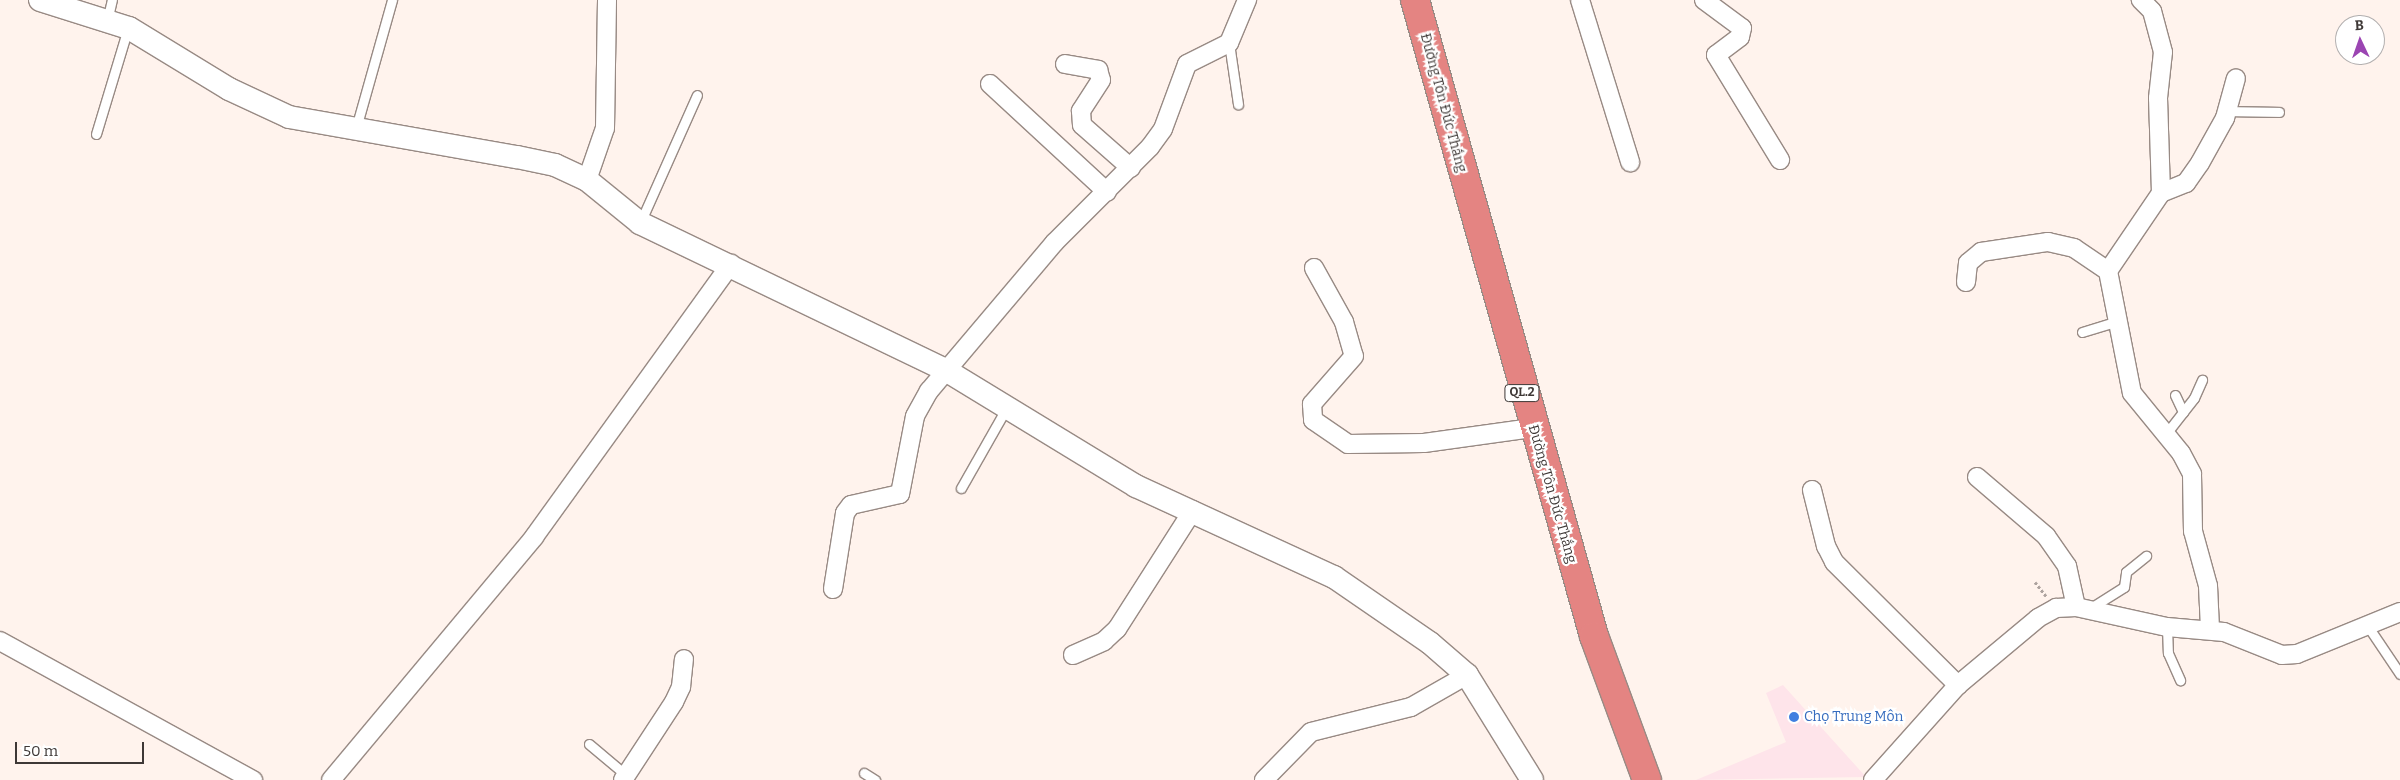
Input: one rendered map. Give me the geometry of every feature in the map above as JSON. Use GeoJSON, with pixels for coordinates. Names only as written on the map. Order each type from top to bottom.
{"type":"FeatureCollection","features":[{"type":"Feature","properties":{"kind":"highway","name":"Đường Tôn Đức Thắng"},"geometry":{"type":"LineString","coordinates":[[1415,0],[1532,428],[1594,636],[1647,780]]}},
{"type":"Feature","properties":{"kind":"street"},"geometry":{"type":"LineString","coordinates":[[40,0],[110,11],[128,28],[258,105],[289,117],[555,165],[587,180],[640,223],[731,264],[807,305],[944,370],[1136,486],[1193,510],[1334,578],[1430,643],[1467,675],[1532,780]]}},
{"type":"Feature","properties":{"kind":"street"},"geometry":{"type":"LineString","coordinates":[[587,180],[605,128],[607,0]]}},
{"type":"Feature","properties":{"kind":"street"},"geometry":{"type":"LineString","coordinates":[[834,589],[845,513],[851,505],[900,494],[914,416],[944,370],[1054,243],[1131,168],[1163,129],[1178,78],[1187,64],[1229,43],[1247,0]]}},
{"type":"Feature","properties":{"kind":"street"},"geometry":{"type":"LineString","coordinates":[[1580,0],[1630,162]]}},
{"type":"Feature","properties":{"kind":"street"},"geometry":{"type":"LineString","coordinates":[[1704,0],[1742,28],[1740,36],[1716,55],[1780,160]]}},
{"type":"Feature","properties":{"kind":"street"},"geometry":{"type":"LineString","coordinates":[[2141,0],[2152,11],[2163,52],[2158,98],[2160,193]]}},
{"type":"Feature","properties":{"kind":"street"},"geometry":{"type":"LineString","coordinates":[[1065,64],[1098,70],[1101,80],[1080,119],[1091,135],[1131,168]]}},
{"type":"Feature","properties":{"kind":"street"},"geometry":{"type":"LineString","coordinates":[[2210,629],[2208,586],[2193,531],[2192,474],[2165,435],[2132,393],[2108,270],[2160,193],[2186,183],[2227,111],[2236,78]]}},
{"type":"Feature","properties":{"kind":"street"},"geometry":{"type":"LineString","coordinates":[[990,84],[1107,192]]}},
{"type":"Feature","properties":{"kind":"street"},"geometry":{"type":"LineString","coordinates":[[1966,282],[1968,263],[1981,252],[2048,242],[2074,248],[2108,270]]}},
{"type":"Feature","properties":{"kind":"street"},"geometry":{"type":"LineString","coordinates":[[330,780],[534,537],[731,264]]}},
{"type":"Feature","properties":{"kind":"street"},"geometry":{"type":"LineString","coordinates":[[1314,268],[1344,322],[1354,356],[1312,404],[1313,420],[1348,444],[1424,443],[1532,428]]}},
{"type":"Feature","properties":{"kind":"street"},"geometry":{"type":"LineString","coordinates":[[1976,477],[2046,536],[2067,566],[2083,608]]}},
{"type":"Feature","properties":{"kind":"street"},"geometry":{"type":"LineString","coordinates":[[1812,490],[1826,546],[1834,562],[1958,685]]}},
{"type":"Feature","properties":{"kind":"street"},"geometry":{"type":"LineString","coordinates":[[1073,655],[1104,641],[1117,629],[1193,510]]}},
{"type":"Feature","properties":{"kind":"street"},"geometry":{"type":"LineString","coordinates":[[1873,780],[1958,685],[2038,618],[2056,608],[2083,608],[2167,627],[2210,629],[2282,654],[2297,654],[2400,612]]}},
{"type":"Feature","properties":{"kind":"street"},"geometry":{"type":"LineString","coordinates":[[0,641],[253,780]]}},
{"type":"Feature","properties":{"kind":"street"},"geometry":{"type":"LineString","coordinates":[[625,778],[674,702],[681,687],[684,659]]}},
{"type":"Feature","properties":{"kind":"street"},"geometry":{"type":"LineString","coordinates":[[1264,780],[1311,732],[1411,707],[1467,675]]}},
{"type":"Feature","properties":{"kind":"lane"},"geometry":{"type":"LineString","coordinates":[[356,128],[392,0]]}},
{"type":"Feature","properties":{"kind":"lane"},"geometry":{"type":"LineString","coordinates":[[96,134],[128,28]]}},
{"type":"Feature","properties":{"kind":"lane"},"geometry":{"type":"LineString","coordinates":[[1229,43],[1238,104]]}},
{"type":"Feature","properties":{"kind":"lane"},"geometry":{"type":"LineString","coordinates":[[640,223],[697,96]]}},
{"type":"Feature","properties":{"kind":"lane"},"geometry":{"type":"LineString","coordinates":[[2227,111],[2279,112]]}},
{"type":"Feature","properties":{"kind":"lane"},"geometry":{"type":"LineString","coordinates":[[2082,332],[2118,320]]}},
{"type":"Feature","properties":{"kind":"lane"},"geometry":{"type":"LineString","coordinates":[[2165,435],[2184,412],[2202,380]]}},
{"type":"Feature","properties":{"kind":"lane"},"geometry":{"type":"LineString","coordinates":[[2175,395],[2184,412]]}},
{"type":"Feature","properties":{"kind":"lane"},"geometry":{"type":"LineString","coordinates":[[961,488],[1007,407]]}},
{"type":"Feature","properties":{"kind":"lane"},"geometry":{"type":"LineString","coordinates":[[2083,608],[2124,587],[2126,572],[2146,556]]}},
{"type":"Feature","properties":{"kind":"lane"},"geometry":{"type":"LineString","coordinates":[[2367,625],[2400,674]]}},
{"type":"Feature","properties":{"kind":"lane"},"geometry":{"type":"LineString","coordinates":[[2167,627],[2168,653],[2180,680]]}},
{"type":"Feature","properties":{"kind":"lane"},"geometry":{"type":"LineString","coordinates":[[589,744],[625,778]]}},
{"type":"Feature","properties":{"kind":"lane"},"geometry":{"type":"LineString","coordinates":[[864,773],[875,780]]}},
{"type":"Feature","properties":{"kind":"shaded area","name":"Chọ Trung Môn"},"geometry":{"type":"Polygon","coordinates":[[[1783,685],[1866,777],[1696,780],[1786,742],[1766,693],[1783,685]]]}},
{"type":"Feature","properties":{"kind":"place","name":"Chọ Trung Môn"},"geometry":{"type":"Point","coordinates":[1794,717]}}]}
